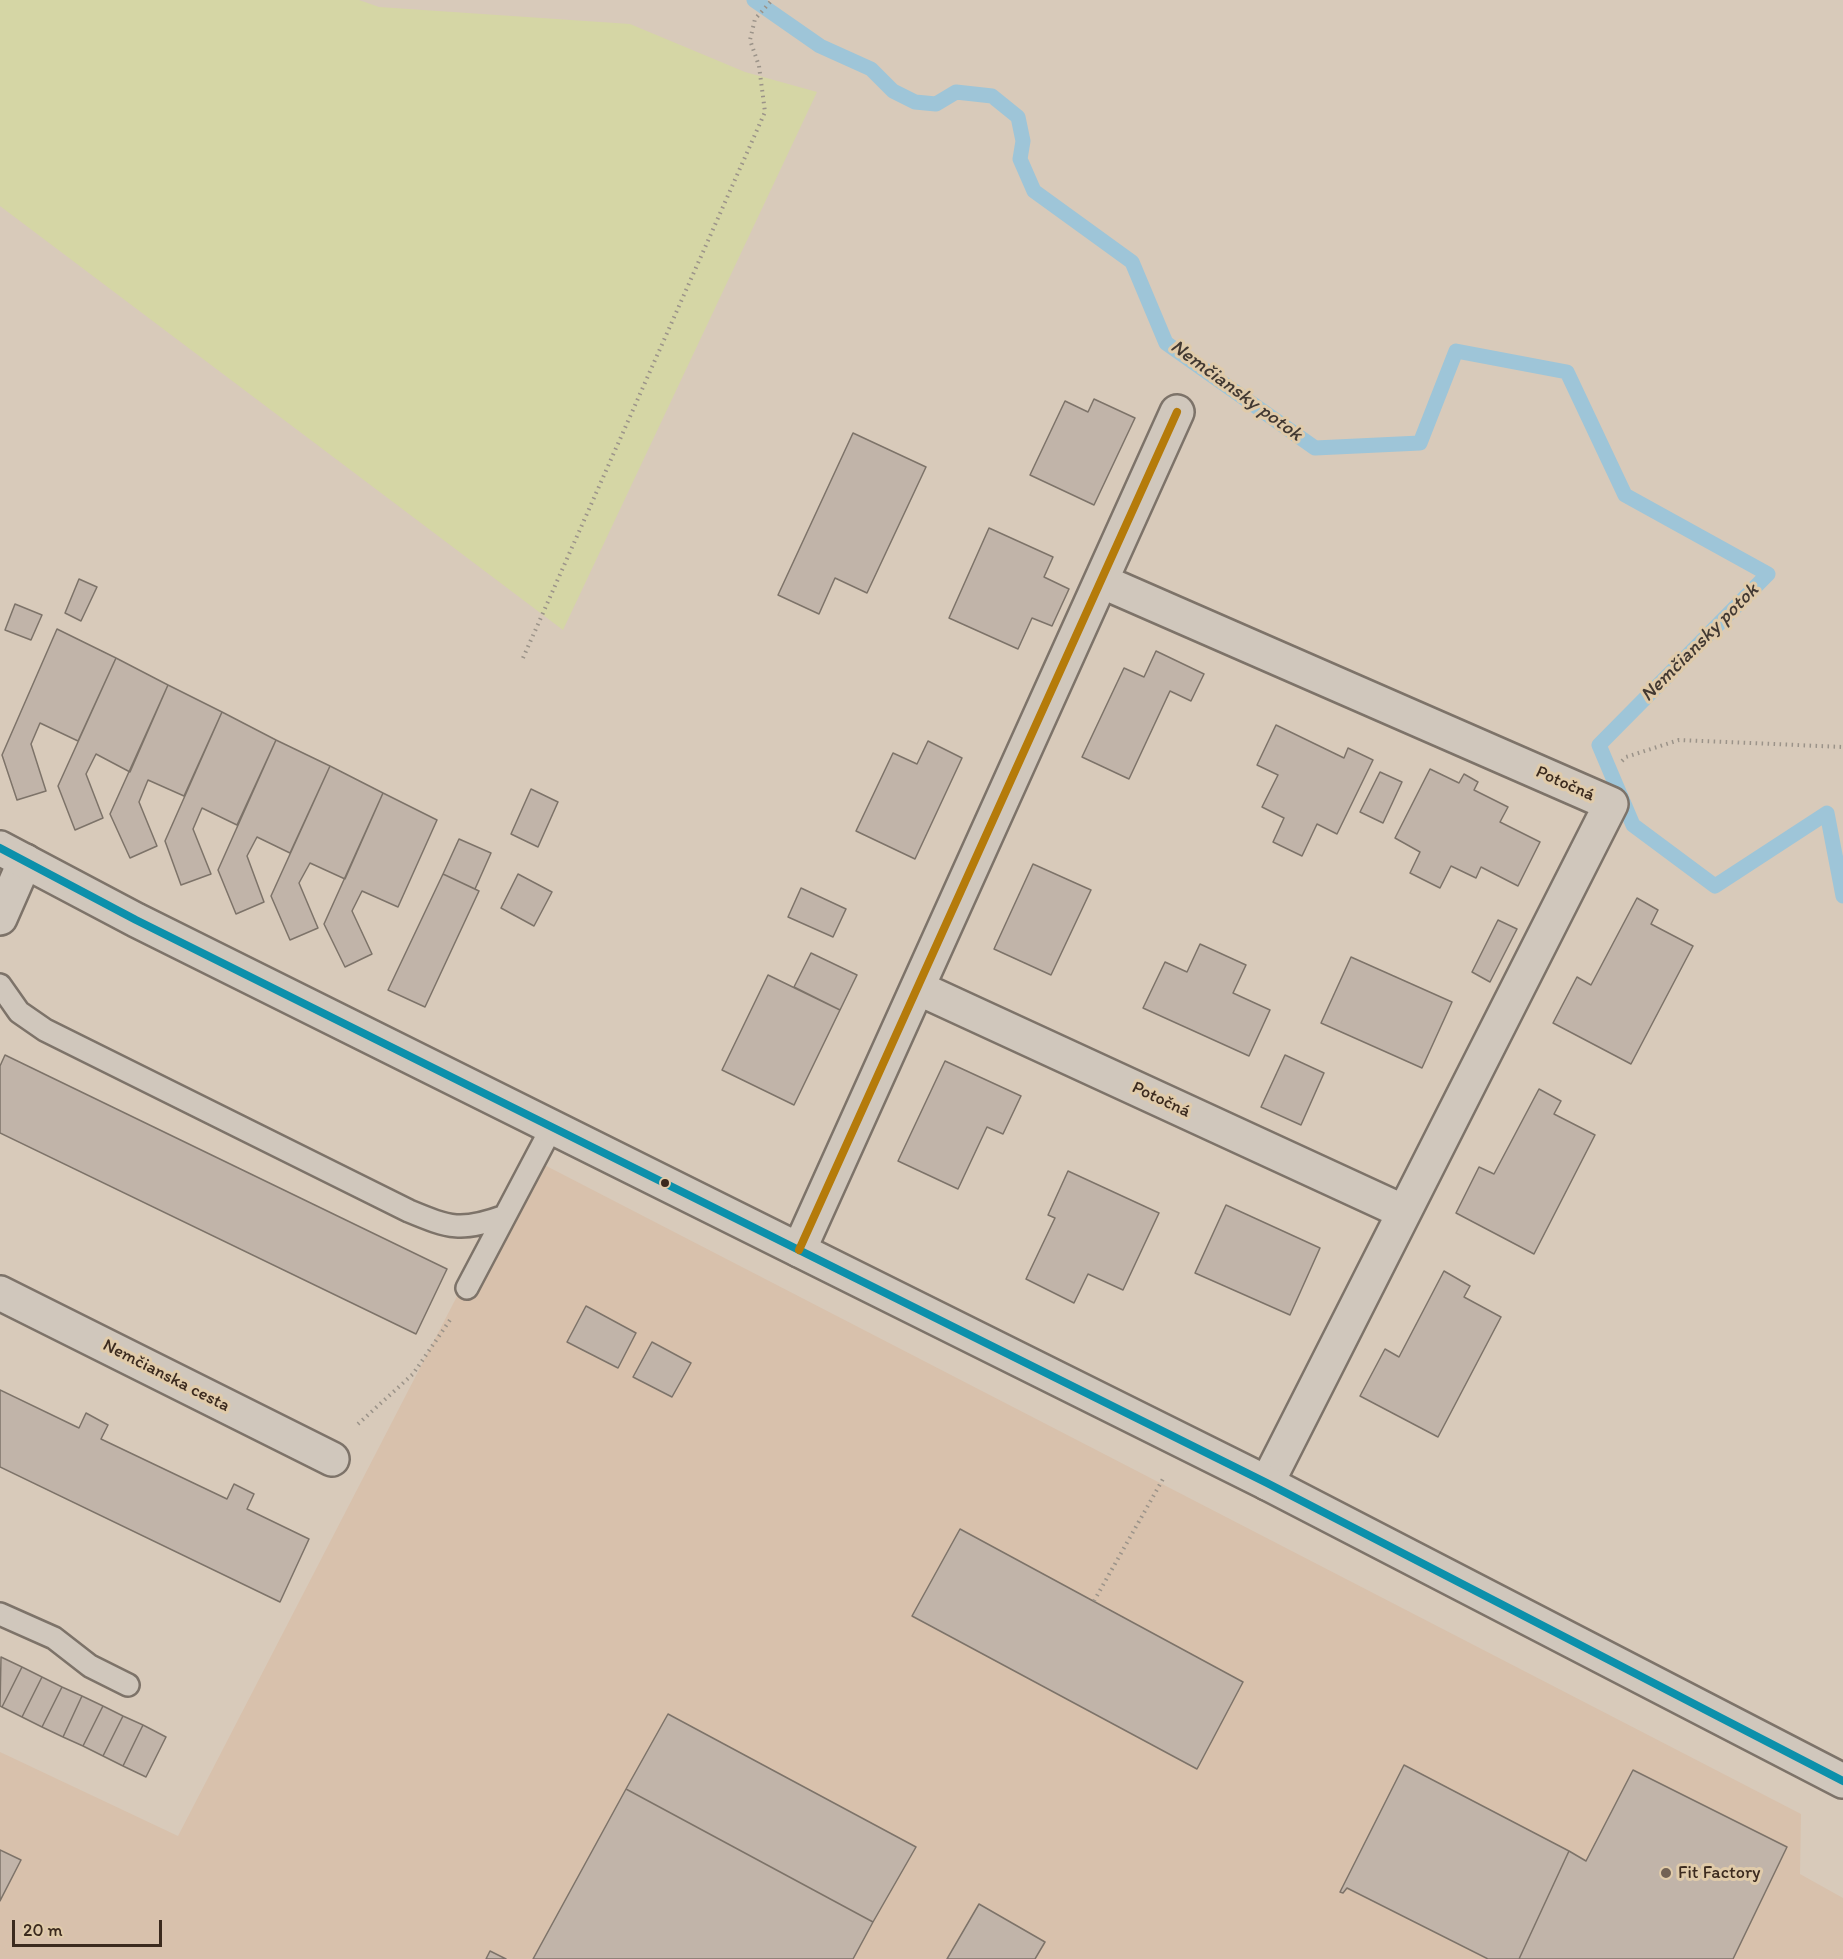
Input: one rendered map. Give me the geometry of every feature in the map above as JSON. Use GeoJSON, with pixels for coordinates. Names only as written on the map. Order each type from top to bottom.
{"type":"FeatureCollection","features":[{"type":"Feature","properties":{"kind":"street"},"geometry":{"type":"LineString","coordinates":[[800,1250],[1177,412]]}},
{"type":"Feature","properties":{"kind":"street","name":"Potočná"},"geometry":{"type":"LineString","coordinates":[[1101,581],[1611,804],[1267,1483]]}},
{"type":"Feature","properties":{"kind":"street"},"geometry":{"type":"LineString","coordinates":[[0,918],[13,854],[136,920],[1267,1483],[1843,1781]]}},
{"type":"Feature","properties":{"kind":"street","name":"Potočná"},"geometry":{"type":"LineString","coordinates":[[918,988],[1404,1212]]}},
{"type":"Feature","properties":{"kind":"street","name":"Nemčianska cesta"},"geometry":{"type":"LineString","coordinates":[[0,1293],[332,1459]]}},
{"type":"Feature","properties":{"kind":"lane"},"geometry":{"type":"LineString","coordinates":[[0,985],[19,1012],[45,1030],[409,1211],[444,1226],[475,1227],[505,1216]]}},
{"type":"Feature","properties":{"kind":"lane"},"geometry":{"type":"LineString","coordinates":[[467,1288],[552,1127]]}},
{"type":"Feature","properties":{"kind":"lane"},"geometry":{"type":"LineString","coordinates":[[0,1614],[54,1638],[90,1666],[128,1685]]}},
{"type":"Feature","properties":{"kind":"path"},"geometry":{"type":"LineString","coordinates":[[523,658],[765,112],[759,66],[750,40],[756,19],[771,0]]}},
{"type":"Feature","properties":{"kind":"path"},"geometry":{"type":"LineString","coordinates":[[1585,794],[1626,757],[1679,740],[1843,747]]}},
{"type":"Feature","properties":{"kind":"path"},"geometry":{"type":"LineString","coordinates":[[332,1459],[353,1429],[412,1374],[443,1333],[467,1288]]}},
{"type":"Feature","properties":{"kind":"path"},"geometry":{"type":"LineString","coordinates":[[1094,1601],[1184,1441]]}},
{"type":"Feature","properties":{"kind":"shaded area"},"geometry":{"type":"Polygon","coordinates":[[[529,1157],[1801,1814],[1800,1874],[1843,1898],[1843,1959],[0,1959],[0,1752],[178,1836],[529,1157]]]}},
{"type":"Feature","properties":{"kind":"green space"},"geometry":{"type":"Polygon","coordinates":[[[0,0],[359,0],[379,7],[630,24],[745,72],[817,92],[563,630],[0,206],[0,0]]]}},
{"type":"Feature","properties":{"kind":"building"},"geometry":{"type":"Polygon","coordinates":[[[1094,399],[1135,418],[1094,505],[1030,475],[1065,401],[1088,412],[1094,399]]]}},
{"type":"Feature","properties":{"kind":"building"},"geometry":{"type":"Polygon","coordinates":[[[853,433],[926,467],[867,593],[835,578],[819,614],[778,595],[853,433]]]}},
{"type":"Feature","properties":{"kind":"building"},"geometry":{"type":"Polygon","coordinates":[[[989,528],[1053,557],[1044,577],[1069,589],[1052,626],[1032,618],[1018,649],[949,618],[989,528]]]}},
{"type":"Feature","properties":{"kind":"building"},"geometry":{"type":"Polygon","coordinates":[[[79,579],[97,587],[81,621],[65,613],[79,579]]]}},
{"type":"Feature","properties":{"kind":"building"},"geometry":{"type":"Polygon","coordinates":[[[15,604],[42,615],[31,640],[5,630],[15,604]]]}},
{"type":"Feature","properties":{"kind":"building"},"geometry":{"type":"Polygon","coordinates":[[[57,629],[116,658],[78,741],[40,723],[31,744],[46,791],[17,800],[2,755],[57,629]]]}},
{"type":"Feature","properties":{"kind":"building"},"geometry":{"type":"Polygon","coordinates":[[[1156,651],[1204,674],[1191,701],[1170,691],[1129,779],[1082,757],[1124,668],[1144,677],[1156,651]]]}},
{"type":"Feature","properties":{"kind":"building"},"geometry":{"type":"Polygon","coordinates":[[[116,658],[168,685],[130,772],[96,754],[86,774],[103,818],[75,830],[58,786],[116,658]]]}},
{"type":"Feature","properties":{"kind":"building"},"geometry":{"type":"Polygon","coordinates":[[[168,685],[222,712],[184,796],[148,780],[139,802],[157,846],[130,858],[110,814],[168,685]]]}},
{"type":"Feature","properties":{"kind":"building"},"geometry":{"type":"Polygon","coordinates":[[[222,712],[276,740],[237,825],[202,808],[193,829],[211,874],[181,885],[165,841],[222,712]]]}},
{"type":"Feature","properties":{"kind":"building"},"geometry":{"type":"Polygon","coordinates":[[[1276,725],[1344,758],[1348,748],[1373,760],[1337,834],[1317,824],[1302,856],[1273,842],[1284,818],[1262,807],[1278,775],[1257,765],[1276,725]]]}},
{"type":"Feature","properties":{"kind":"building"},"geometry":{"type":"Polygon","coordinates":[[[276,740],[330,766],[290,853],[257,837],[247,856],[264,902],[236,914],[218,870],[276,740]]]}},
{"type":"Feature","properties":{"kind":"building"},"geometry":{"type":"Polygon","coordinates":[[[928,741],[962,758],[915,859],[856,831],[893,753],[917,764],[928,741]]]}},
{"type":"Feature","properties":{"kind":"building"},"geometry":{"type":"Polygon","coordinates":[[[330,766],[383,793],[345,879],[310,863],[299,883],[318,928],[290,940],[271,896],[330,766]]]}},
{"type":"Feature","properties":{"kind":"building"},"geometry":{"type":"Polygon","coordinates":[[[1430,769],[1459,783],[1464,774],[1478,782],[1474,790],[1508,807],[1500,822],[1540,842],[1518,886],[1481,867],[1476,878],[1451,866],[1440,888],[1410,873],[1420,852],[1395,838],[1430,769]]]}},
{"type":"Feature","properties":{"kind":"building"},"geometry":{"type":"Polygon","coordinates":[[[1380,772],[1402,782],[1383,823],[1360,812],[1380,772]]]}},
{"type":"Feature","properties":{"kind":"building"},"geometry":{"type":"Polygon","coordinates":[[[531,789],[558,802],[538,847],[511,834],[531,789]]]}},
{"type":"Feature","properties":{"kind":"building"},"geometry":{"type":"Polygon","coordinates":[[[383,793],[437,820],[398,907],[362,891],[352,911],[372,954],[345,967],[324,924],[383,793]]]}},
{"type":"Feature","properties":{"kind":"building"},"geometry":{"type":"Polygon","coordinates":[[[459,839],[491,853],[475,889],[443,874],[459,839]]]}},
{"type":"Feature","properties":{"kind":"building"},"geometry":{"type":"Polygon","coordinates":[[[1033,864],[1091,890],[1051,975],[994,949],[1033,864]]]}},
{"type":"Feature","properties":{"kind":"building"},"geometry":{"type":"Polygon","coordinates":[[[443,874],[479,891],[425,1007],[388,990],[443,874]]]}},
{"type":"Feature","properties":{"kind":"building"},"geometry":{"type":"Polygon","coordinates":[[[518,874],[552,892],[534,926],[501,908],[518,874]]]}},
{"type":"Feature","properties":{"kind":"building"},"geometry":{"type":"Polygon","coordinates":[[[801,888],[846,909],[833,937],[788,917],[801,888]]]}},
{"type":"Feature","properties":{"kind":"building"},"geometry":{"type":"Polygon","coordinates":[[[1637,898],[1658,910],[1651,924],[1693,946],[1631,1064],[1553,1023],[1577,977],[1591,985],[1637,898]]]}},
{"type":"Feature","properties":{"kind":"building"},"geometry":{"type":"Polygon","coordinates":[[[1498,920],[1517,929],[1490,982],[1472,972],[1498,920]]]}},
{"type":"Feature","properties":{"kind":"building"},"geometry":{"type":"Polygon","coordinates":[[[1200,944],[1246,965],[1233,993],[1270,1010],[1249,1056],[1143,1008],[1165,962],[1187,972],[1200,944]]]}},
{"type":"Feature","properties":{"kind":"building"},"geometry":{"type":"Polygon","coordinates":[[[811,953],[857,975],[840,1010],[794,987],[811,953]]]}},
{"type":"Feature","properties":{"kind":"building"},"geometry":{"type":"Polygon","coordinates":[[[1351,957],[1452,1002],[1422,1068],[1321,1023],[1351,957]]]}},
{"type":"Feature","properties":{"kind":"building"},"geometry":{"type":"Polygon","coordinates":[[[768,975],[840,1010],[794,1105],[722,1070],[768,975]]]}},
{"type":"Feature","properties":{"kind":"building"},"geometry":{"type":"Polygon","coordinates":[[[5,1055],[447,1269],[416,1334],[0,1133],[0,1066],[5,1055]]]}},
{"type":"Feature","properties":{"kind":"building"},"geometry":{"type":"Polygon","coordinates":[[[1285,1055],[1324,1073],[1301,1125],[1261,1107],[1285,1055]]]}},
{"type":"Feature","properties":{"kind":"building"},"geometry":{"type":"Polygon","coordinates":[[[945,1061],[1021,1096],[1003,1134],[987,1127],[958,1189],[898,1161],[945,1061]]]}},
{"type":"Feature","properties":{"kind":"building"},"geometry":{"type":"Polygon","coordinates":[[[1539,1089],[1561,1101],[1554,1114],[1595,1135],[1534,1254],[1456,1213],[1479,1167],[1494,1174],[1539,1089]]]}},
{"type":"Feature","properties":{"kind":"building"},"geometry":{"type":"Polygon","coordinates":[[[1068,1171],[1159,1213],[1123,1290],[1088,1274],[1074,1303],[1026,1279],[1055,1218],[1048,1215],[1068,1171]]]}},
{"type":"Feature","properties":{"kind":"building"},"geometry":{"type":"Polygon","coordinates":[[[1226,1205],[1320,1248],[1290,1315],[1195,1273],[1226,1205]]]}},
{"type":"Feature","properties":{"kind":"building"},"geometry":{"type":"Polygon","coordinates":[[[1444,1271],[1470,1286],[1464,1297],[1501,1317],[1438,1437],[1360,1396],[1385,1349],[1399,1357],[1444,1271]]]}},
{"type":"Feature","properties":{"kind":"building"},"geometry":{"type":"Polygon","coordinates":[[[586,1306],[636,1333],[618,1368],[567,1342],[586,1306]]]}},
{"type":"Feature","properties":{"kind":"building"},"geometry":{"type":"Polygon","coordinates":[[[652,1342],[691,1363],[672,1397],[633,1377],[652,1342]]]}},
{"type":"Feature","properties":{"kind":"building"},"geometry":{"type":"Polygon","coordinates":[[[0,1390],[79,1428],[86,1413],[108,1425],[101,1439],[227,1499],[234,1484],[254,1494],[247,1509],[309,1539],[280,1602],[0,1467],[0,1390]]]}},
{"type":"Feature","properties":{"kind":"building"},"geometry":{"type":"Polygon","coordinates":[[[960,1529],[1243,1682],[1197,1769],[912,1616],[960,1529]]]}},
{"type":"Feature","properties":{"kind":"building"},"geometry":{"type":"Polygon","coordinates":[[[1,1657],[22,1667],[2,1707],[0,1706],[1,1657]]]}},
{"type":"Feature","properties":{"kind":"building"},"geometry":{"type":"Polygon","coordinates":[[[22,1667],[42,1677],[22,1717],[2,1707],[22,1667]]]}},
{"type":"Feature","properties":{"kind":"building"},"geometry":{"type":"Polygon","coordinates":[[[42,1677],[62,1687],[42,1727],[22,1717],[42,1677]]]}},
{"type":"Feature","properties":{"kind":"building"},"geometry":{"type":"Polygon","coordinates":[[[62,1687],[82,1696],[63,1737],[42,1727],[62,1687]]]}},
{"type":"Feature","properties":{"kind":"building"},"geometry":{"type":"Polygon","coordinates":[[[82,1696],[103,1706],[83,1746],[63,1737],[82,1696]]]}},
{"type":"Feature","properties":{"kind":"building"},"geometry":{"type":"Polygon","coordinates":[[[103,1706],[123,1716],[103,1756],[83,1746],[103,1706]]]}},
{"type":"Feature","properties":{"kind":"building"},"geometry":{"type":"Polygon","coordinates":[[[668,1714],[916,1847],[873,1922],[626,1789],[668,1714]]]}},
{"type":"Feature","properties":{"kind":"building"},"geometry":{"type":"Polygon","coordinates":[[[123,1716],[143,1725],[123,1766],[103,1756],[123,1716]]]}},
{"type":"Feature","properties":{"kind":"building"},"geometry":{"type":"Polygon","coordinates":[[[143,1725],[166,1737],[146,1777],[123,1766],[143,1725]]]}},
{"type":"Feature","properties":{"kind":"building"},"geometry":{"type":"Polygon","coordinates":[[[1404,1765],[1569,1851],[1519,1959],[1488,1959],[1347,1888],[1343,1893],[1340,1892],[1404,1765]]]}},
{"type":"Feature","properties":{"kind":"building","name":"Fit Factory"},"geometry":{"type":"Polygon","coordinates":[[[1633,1770],[1787,1847],[1733,1959],[1519,1959],[1569,1851],[1586,1861],[1633,1770]]]}},
{"type":"Feature","properties":{"kind":"building"},"geometry":{"type":"Polygon","coordinates":[[[626,1789],[873,1922],[853,1959],[533,1959],[626,1789]]]}},
{"type":"Feature","properties":{"kind":"building"},"geometry":{"type":"Polygon","coordinates":[[[0,1850],[21,1860],[0,1901],[0,1850]]]}},
{"type":"Feature","properties":{"kind":"building"},"geometry":{"type":"Polygon","coordinates":[[[979,1904],[1045,1942],[1035,1959],[947,1959],[979,1904]]]}},
{"type":"Feature","properties":{"kind":"building"},"geometry":{"type":"Polygon","coordinates":[[[490,1951],[506,1959],[486,1959],[490,1951]]]}},
{"type":"Feature","properties":{"kind":"waterway","name":"Nemčiansky potok"},"geometry":{"type":"LineString","coordinates":[[754,0],[820,46],[871,69],[893,91],[915,102],[936,104],[956,92],[992,96],[1018,117],[1023,141],[1020,159],[1034,191],[1132,262],[1166,343],[1315,448],[1420,443],[1456,351],[1567,372],[1625,495],[1768,574],[1599,745],[1633,825],[1715,886],[1827,813],[1843,896]]}},
{"type":"Feature","properties":{"kind":"transit line"},"geometry":{"type":"LineString","coordinates":[[799,1250],[1177,412]]}},
{"type":"Feature","properties":{"kind":"transit line"},"geometry":{"type":"LineString","coordinates":[[0,848],[136,920],[1267,1483],[1843,1781]]}},
{"type":"Feature","properties":{"kind":"place","name":"Fit Factory"},"geometry":{"type":"Point","coordinates":[1666,1873]}}]}
